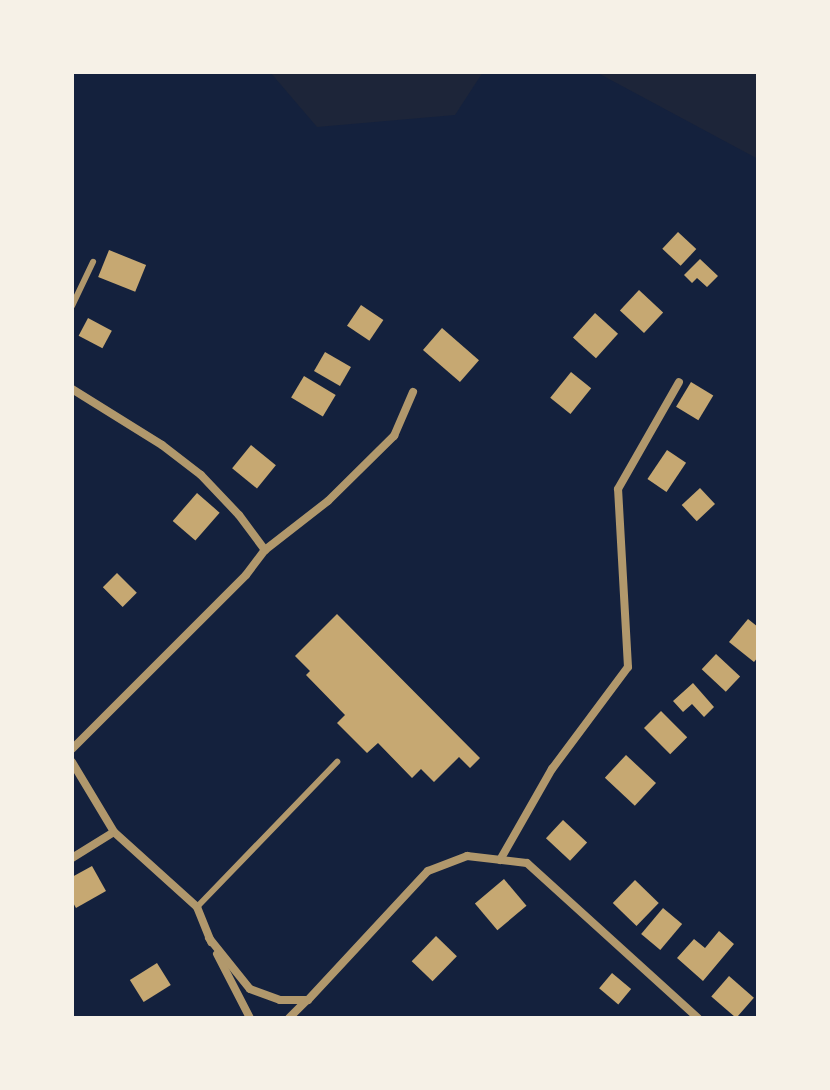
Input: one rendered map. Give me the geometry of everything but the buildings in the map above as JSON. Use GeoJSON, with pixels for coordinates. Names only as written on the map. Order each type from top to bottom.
{"type":"FeatureCollection","features":[{"type":"Feature","properties":{"kind":"street"},"geometry":{"type":"LineString","coordinates":[[500,860],[552,769],[628,667],[618,489],[679,382]]}},
{"type":"Feature","properties":{"kind":"street"},"geometry":{"type":"LineString","coordinates":[[72,389],[162,445],[201,475],[239,515],[265,550]]}},
{"type":"Feature","properties":{"kind":"street"},"geometry":{"type":"LineString","coordinates":[[72,749],[246,575],[265,550],[328,501],[394,436],[413,392]]}},
{"type":"Feature","properties":{"kind":"street"},"geometry":{"type":"LineString","coordinates":[[72,762],[114,832],[197,907],[209,938],[250,1018]]}},
{"type":"Feature","properties":{"kind":"street"},"geometry":{"type":"LineString","coordinates":[[72,858],[114,832]]}},
{"type":"Feature","properties":{"kind":"street"},"geometry":{"type":"LineString","coordinates":[[289,1018],[428,871],[467,856],[527,863],[698,1018]]}},
{"type":"Feature","properties":{"kind":"street"},"geometry":{"type":"LineString","coordinates":[[209,938],[250,989],[280,1000],[308,1000]]}},
{"type":"Feature","properties":{"kind":"lane"},"geometry":{"type":"LineString","coordinates":[[72,306],[93,262]]}},
{"type":"Feature","properties":{"kind":"lane"},"geometry":{"type":"LineString","coordinates":[[197,907],[337,762]]}},
{"type":"Feature","properties":{"kind":"shaded area"},"geometry":{"type":"Polygon","coordinates":[[[270,72],[483,72],[455,115],[317,127],[270,72]]]}},
{"type":"Feature","properties":{"kind":"shaded area"},"geometry":{"type":"Polygon","coordinates":[[[596,72],[758,72],[758,159],[596,72]]]}}]}
